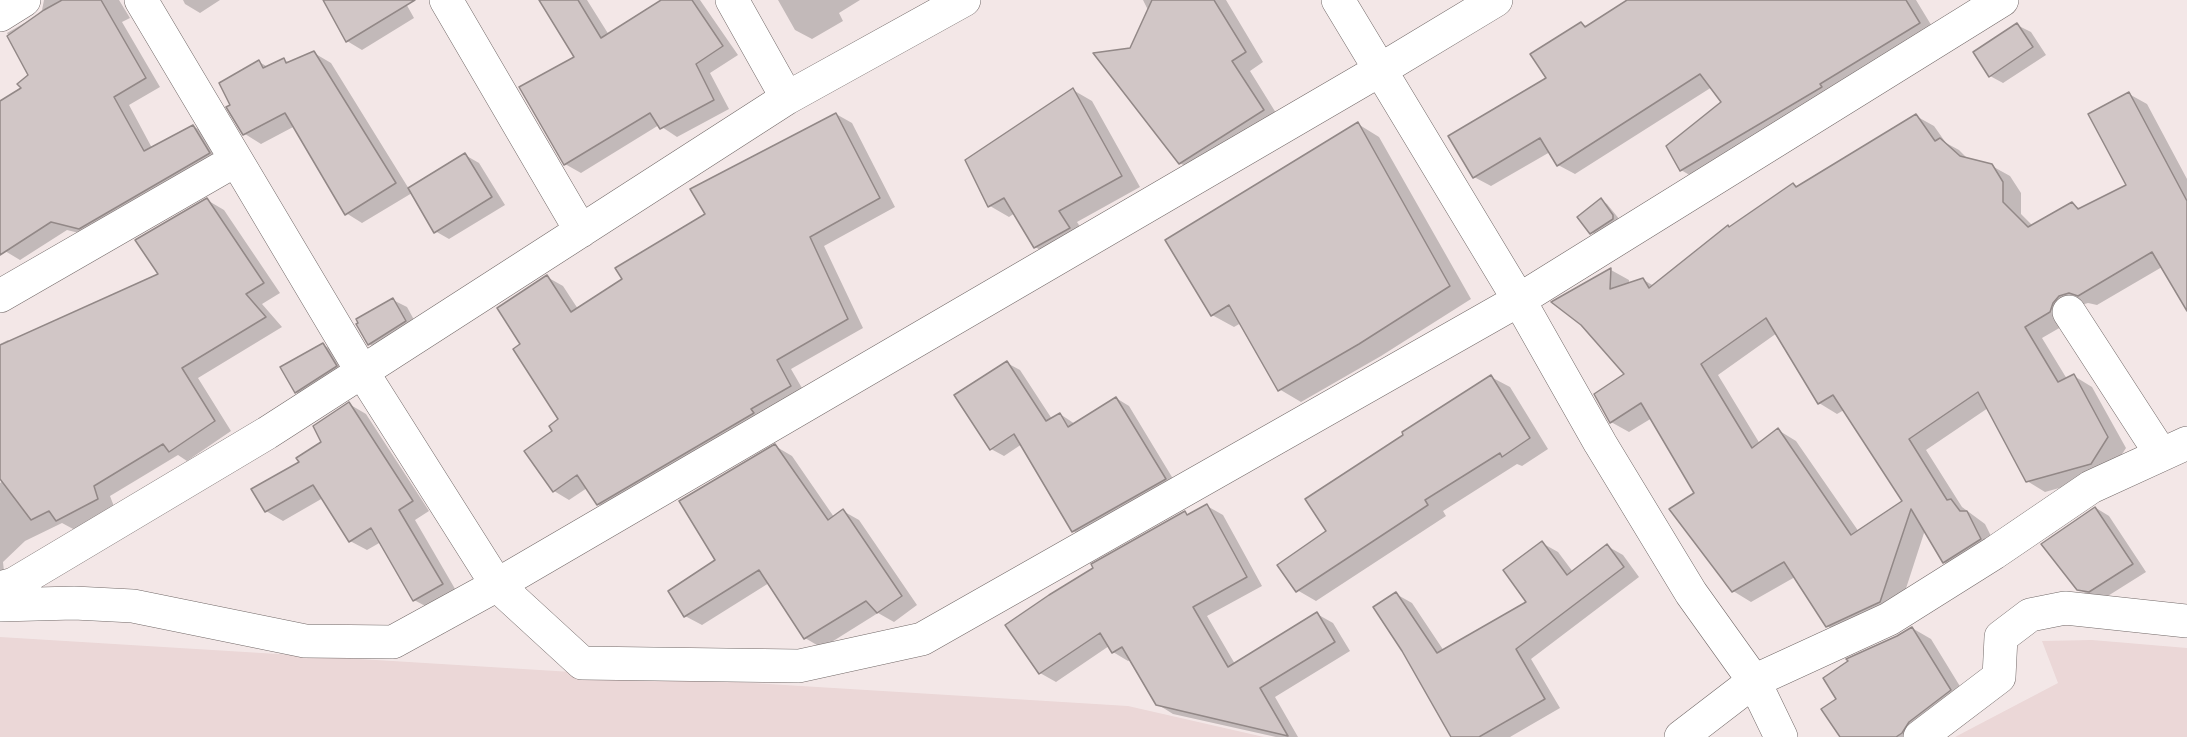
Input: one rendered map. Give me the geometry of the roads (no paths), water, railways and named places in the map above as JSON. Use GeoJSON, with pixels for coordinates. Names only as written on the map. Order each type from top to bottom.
{"type":"FeatureCollection","features":[{"type":"Feature","properties":{"kind":"street"},"geometry":{"type":"LineString","coordinates":[[0,15],[24,0]]}},
{"type":"Feature","properties":{"kind":"street"},"geometry":{"type":"LineString","coordinates":[[141,0],[363,373],[497,585],[582,663],[799,666],[922,639],[1519,300],[2002,0]]}},
{"type":"Feature","properties":{"kind":"street"},"geometry":{"type":"LineString","coordinates":[[446,0],[581,231]]}},
{"type":"Feature","properties":{"kind":"street"},"geometry":{"type":"LineString","coordinates":[[732,0],[788,98]]}},
{"type":"Feature","properties":{"kind":"street"},"geometry":{"type":"LineString","coordinates":[[0,588],[14,584],[267,433],[788,98],[964,0]]}},
{"type":"Feature","properties":{"kind":"street"},"geometry":{"type":"LineString","coordinates":[[1338,0],[1519,300],[1600,443],[1691,593],[1754,681],[1781,737]]}},
{"type":"Feature","properties":{"kind":"street"},"geometry":{"type":"LineString","coordinates":[[0,605],[74,603],[132,606],[305,641],[393,642],[497,585],[1496,0]]}},
{"type":"Feature","properties":{"kind":"street"},"geometry":{"type":"LineString","coordinates":[[0,296],[236,160]]}},
{"type":"Feature","properties":{"kind":"street"},"geometry":{"type":"LineString","coordinates":[[1681,737],[1754,681],[1889,619],[1994,553],[2091,487],[2174,449],[2069,312]]}},
{"type":"Feature","properties":{"kind":"street"},"geometry":{"type":"LineString","coordinates":[[1920,737],[1999,677],[2001,637],[2030,615],[2066,608],[2187,621]]}}]}
